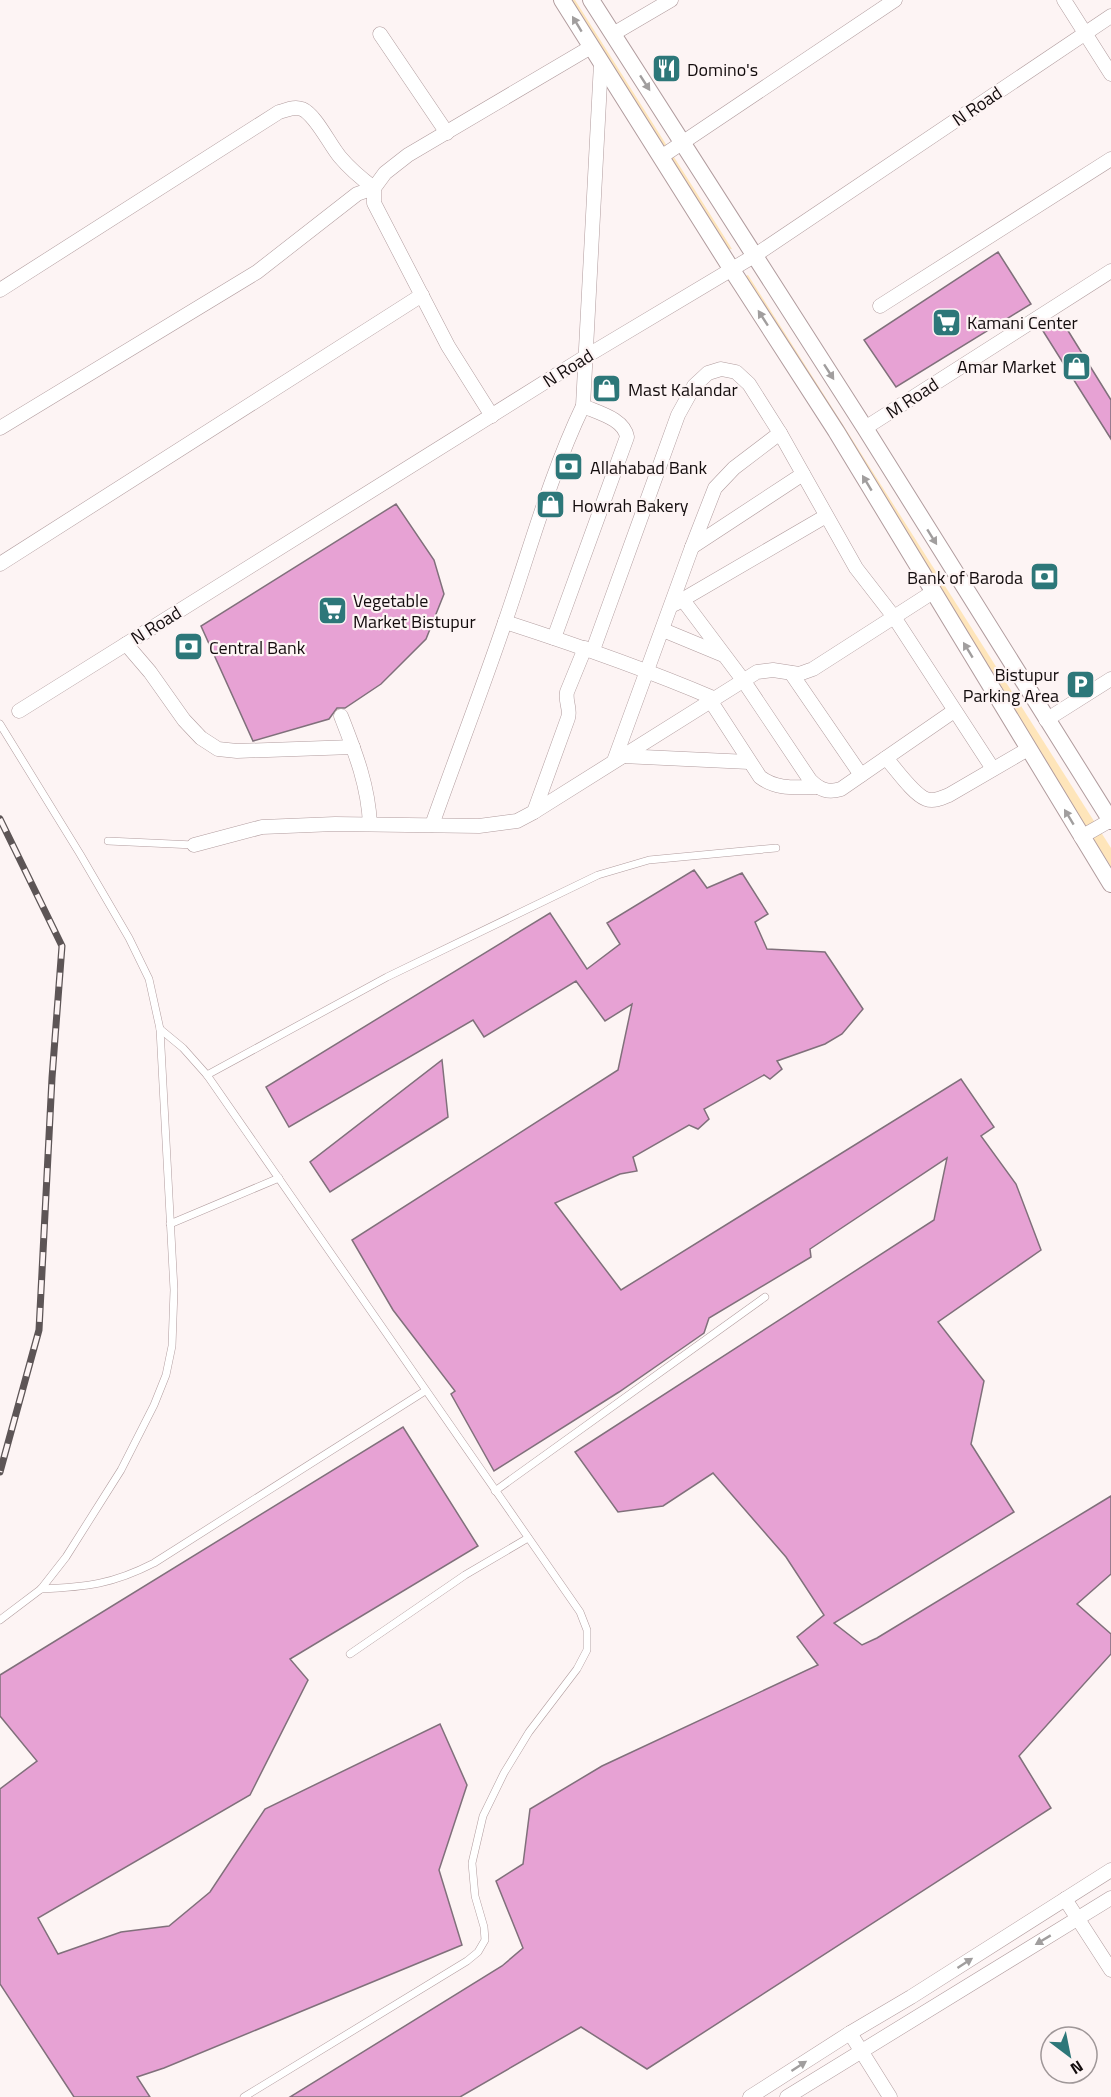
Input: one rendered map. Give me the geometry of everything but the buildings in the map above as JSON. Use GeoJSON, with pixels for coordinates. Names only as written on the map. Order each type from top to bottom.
{"type":"FeatureCollection","features":[{"type":"Feature","properties":{"kind":"street"},"geometry":{"type":"LineString","coordinates":[[562,0],[836,431],[1111,884]]}},
{"type":"Feature","properties":{"kind":"street"},"geometry":{"type":"LineString","coordinates":[[591,0],[865,428],[1111,821],[1081,837]]}},
{"type":"Feature","properties":{"kind":"street"},"geometry":{"type":"LineString","coordinates":[[613,34],[671,0]]}},
{"type":"Feature","properties":{"kind":"street"},"geometry":{"type":"LineString","coordinates":[[661,157],[895,0]]}},
{"type":"Feature","properties":{"kind":"street"},"geometry":{"type":"LineString","coordinates":[[1064,0],[1111,74]]}},
{"type":"Feature","properties":{"kind":"street","name":"N Road"},"geometry":{"type":"LineString","coordinates":[[19,711],[585,357],[754,256],[1111,16]]}},
{"type":"Feature","properties":{"kind":"street"},"geometry":{"type":"LineString","coordinates":[[380,34],[447,133]]}},
{"type":"Feature","properties":{"kind":"street"},"geometry":{"type":"LineString","coordinates":[[0,428],[257,272],[357,194],[374,188],[385,173],[408,155],[591,47]]}},
{"type":"Feature","properties":{"kind":"street"},"geometry":{"type":"LineString","coordinates":[[432,825],[505,622],[552,481],[583,406],[601,63]]}},
{"type":"Feature","properties":{"kind":"street"},"geometry":{"type":"LineString","coordinates":[[0,290],[279,112],[294,107],[304,110],[313,119],[339,156],[356,174],[374,188]]}},
{"type":"Feature","properties":{"kind":"street"},"geometry":{"type":"LineString","coordinates":[[880,306],[1111,159]]}},
{"type":"Feature","properties":{"kind":"street"},"geometry":{"type":"LineString","coordinates":[[374,188],[374,203],[448,345],[492,416]]}},
{"type":"Feature","properties":{"kind":"street","name":"M Road"},"geometry":{"type":"LineString","coordinates":[[865,428],[1111,272]]}},
{"type":"Feature","properties":{"kind":"street"},"geometry":{"type":"LineString","coordinates":[[0,564],[422,295]]}},
{"type":"Feature","properties":{"kind":"street"},"geometry":{"type":"LineString","coordinates":[[534,812],[570,712],[566,698],[567,692],[589,649],[678,415],[694,386],[708,373],[721,369],[736,372],[749,384],[780,433],[856,568],[894,617],[993,769]]}},
{"type":"Feature","properties":{"kind":"street"},"geometry":{"type":"LineString","coordinates":[[554,638],[627,437],[626,429],[619,423],[583,406]]}},
{"type":"Feature","properties":{"kind":"street"},"geometry":{"type":"LineString","coordinates":[[618,758],[663,630],[676,604],[692,547],[715,489],[734,468],[780,433]]}},
{"type":"Feature","properties":{"kind":"street"},"geometry":{"type":"LineString","coordinates":[[692,547],[802,474]]}},
{"type":"Feature","properties":{"kind":"street"},"geometry":{"type":"LineString","coordinates":[[676,604],[826,516]]}},
{"type":"Feature","properties":{"kind":"street"},"geometry":{"type":"LineString","coordinates":[[194,845],[262,827],[370,824],[499,825],[517,821],[757,672],[773,670],[799,674],[813,669],[933,592]]}},
{"type":"Feature","properties":{"kind":"street"},"geometry":{"type":"LineString","coordinates":[[676,604],[743,680],[810,780],[825,791],[833,792],[841,789],[954,711]]}},
{"type":"Feature","properties":{"kind":"street"},"geometry":{"type":"LineString","coordinates":[[505,622],[648,670],[712,699],[760,777],[781,787],[817,786]]}},
{"type":"Feature","properties":{"kind":"street"},"geometry":{"type":"LineString","coordinates":[[663,630],[723,655]]}},
{"type":"Feature","properties":{"kind":"street"},"geometry":{"type":"LineString","coordinates":[[126,644],[150,672],[183,720],[201,738],[218,749],[237,751],[353,747]]}},
{"type":"Feature","properties":{"kind":"street"},"geometry":{"type":"LineString","coordinates":[[792,673],[861,775]]}},
{"type":"Feature","properties":{"kind":"street"},"geometry":{"type":"LineString","coordinates":[[1046,720],[1111,679]]}},
{"type":"Feature","properties":{"kind":"street"},"geometry":{"type":"LineString","coordinates":[[341,716],[369,799],[370,824]]}},
{"type":"Feature","properties":{"kind":"street"},"geometry":{"type":"LineString","coordinates":[[886,758],[915,790],[926,799],[936,800],[949,795],[1028,749]]}},
{"type":"Feature","properties":{"kind":"street"},"geometry":{"type":"LineString","coordinates":[[618,758],[749,762]]}},
{"type":"Feature","properties":{"kind":"street"},"geometry":{"type":"LineString","coordinates":[[750,2097],[1111,1870]]}},
{"type":"Feature","properties":{"kind":"street"},"geometry":{"type":"LineString","coordinates":[[787,2097],[1111,1898]]}},
{"type":"Feature","properties":{"kind":"street"},"geometry":{"type":"LineString","coordinates":[[1065,1899],[1111,1970]]}},
{"type":"Feature","properties":{"kind":"street"},"geometry":{"type":"LineString","coordinates":[[850,2032],[890,2097]]}},
{"type":"Feature","properties":{"kind":"lane"},"geometry":{"type":"LineString","coordinates":[[0,724],[129,938],[149,979],[160,1029],[174,1290],[172,1346],[166,1376],[121,1470],[66,1557],[41,1589],[0,1620]]}},
{"type":"Feature","properties":{"kind":"lane"},"geometry":{"type":"LineString","coordinates":[[108,841],[194,845]]}},
{"type":"Feature","properties":{"kind":"lane"},"geometry":{"type":"LineString","coordinates":[[207,1075],[387,977],[598,875],[649,860],[776,848]]}},
{"type":"Feature","properties":{"kind":"lane"},"geometry":{"type":"LineString","coordinates":[[160,1029],[183,1048],[207,1075],[580,1612],[587,1630],[587,1650],[577,1669],[529,1732],[504,1773],[483,1816],[472,1863],[475,1896],[484,1927],[485,1940],[478,1952],[467,1961],[244,2097]]}},
{"type":"Feature","properties":{"kind":"lane"},"geometry":{"type":"LineString","coordinates":[[170,1224],[279,1178]]}},
{"type":"Feature","properties":{"kind":"lane"},"geometry":{"type":"LineString","coordinates":[[495,1491],[765,1297]]}},
{"type":"Feature","properties":{"kind":"lane"},"geometry":{"type":"LineString","coordinates":[[41,1589],[80,1587],[129,1576],[154,1563],[426,1391]]}},
{"type":"Feature","properties":{"kind":"lane"},"geometry":{"type":"LineString","coordinates":[[350,1654],[465,1575],[528,1538]]}},
{"type":"Feature","properties":{"kind":"shaded area"},"geometry":{"type":"Polygon","coordinates":[[[564,0],[575,0],[732,249],[725,250],[564,0]]]}},
{"type":"Feature","properties":{"kind":"shaded area"},"geometry":{"type":"Polygon","coordinates":[[[748,275],[1111,848],[1111,867],[741,278],[748,275]]]}},
{"type":"Feature","properties":{"kind":"railway"},"geometry":{"type":"LineString","coordinates":[[0,819],[62,946],[52,1078],[39,1330],[0,1472]]}},
{"type":"Feature","properties":{"kind":"place","name":"Domino's"},"geometry":{"type":"Point","coordinates":[666,69]}},
{"type":"Feature","properties":{"kind":"place","name":"Kamani Center"},"geometry":{"type":"Point","coordinates":[946,322]}},
{"type":"Feature","properties":{"kind":"place","name":"Amar Market"},"geometry":{"type":"Point","coordinates":[1077,366]}},
{"type":"Feature","properties":{"kind":"place","name":"Mast Kalandar"},"geometry":{"type":"Point","coordinates":[607,389]}},
{"type":"Feature","properties":{"kind":"place","name":"Allahabad Bank"},"geometry":{"type":"Point","coordinates":[569,467]}},
{"type":"Feature","properties":{"kind":"place","name":"Howrah Bakery"},"geometry":{"type":"Point","coordinates":[551,505]}},
{"type":"Feature","properties":{"kind":"place","name":"Bank of Baroda"},"geometry":{"type":"Point","coordinates":[1044,577]}},
{"type":"Feature","properties":{"kind":"place","name":"Vegetable Market Bistupur"},"geometry":{"type":"Point","coordinates":[332,610]}},
{"type":"Feature","properties":{"kind":"place","name":"Central Bank"},"geometry":{"type":"Point","coordinates":[188,647]}},
{"type":"Feature","properties":{"kind":"place","name":"Bistupur Parking Area"},"geometry":{"type":"Point","coordinates":[1080,684]}}]}
